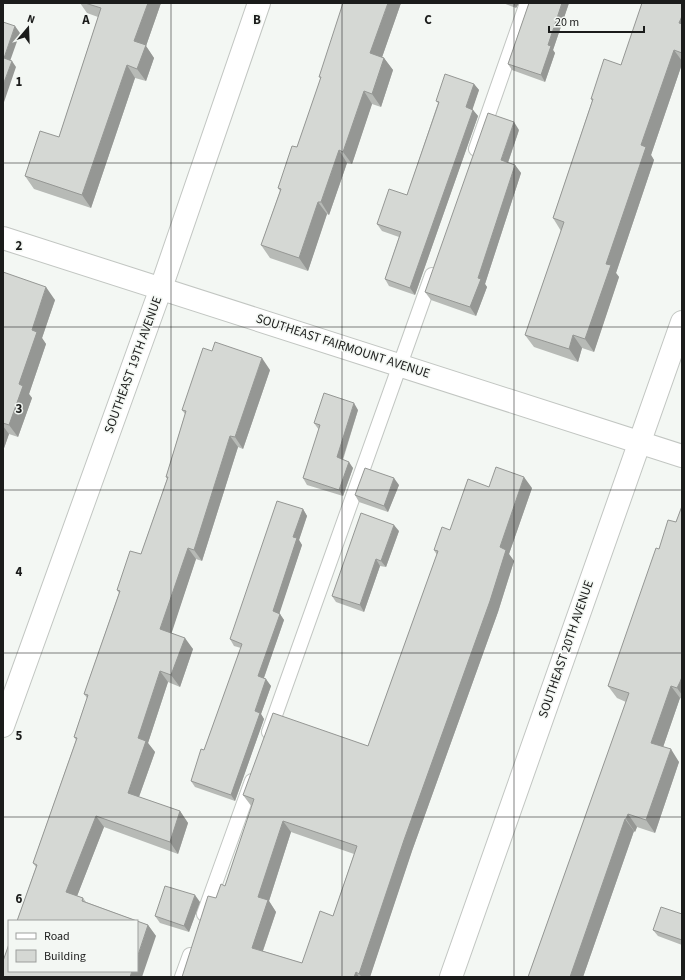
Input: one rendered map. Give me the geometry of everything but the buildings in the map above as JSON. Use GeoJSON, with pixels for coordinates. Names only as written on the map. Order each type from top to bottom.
{"type":"FeatureCollection","features":[{"type":"Feature","properties":{"kind":"street","name":"SOUTHEAST 19TH AVENUE"},"geometry":{"type":"LineString","coordinates":[[3,726],[161,288],[258,3]]}},
{"type":"Feature","properties":{"kind":"street","name":"SOUTHEAST FAIRMOUNT AVENUE"},"geometry":{"type":"LineString","coordinates":[[3,238],[682,456]]}},
{"type":"Feature","properties":{"kind":"street","name":"SOUTHEAST 20TH AVENUE"},"geometry":{"type":"LineString","coordinates":[[451,977],[638,442],[682,322]]}},
{"type":"Feature","properties":{"kind":"lane"},"geometry":{"type":"LineString","coordinates":[[471,162],[527,3]]}},
{"type":"Feature","properties":{"kind":"lane"},"geometry":{"type":"LineString","coordinates":[[264,746],[437,260]]}},
{"type":"Feature","properties":{"kind":"lane"},"geometry":{"type":"LineString","coordinates":[[200,925],[256,768]]}},
{"type":"Feature","properties":{"kind":"lane"},"geometry":{"type":"LineString","coordinates":[[182,977],[195,940]]}}]}
